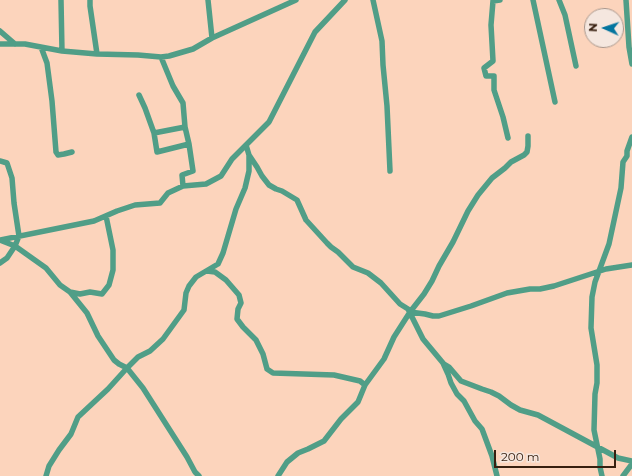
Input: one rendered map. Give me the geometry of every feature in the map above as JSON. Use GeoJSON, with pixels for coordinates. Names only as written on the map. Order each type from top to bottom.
{"type":"FeatureCollection","features":[{"type":"Feature","properties":{"kind":"street"},"geometry":{"type":"LineString","coordinates":[[61,0],[62,51]]}},
{"type":"Feature","properties":{"kind":"street"},"geometry":{"type":"LineString","coordinates":[[90,0],[96,54]]}},
{"type":"Feature","properties":{"kind":"street"},"geometry":{"type":"LineString","coordinates":[[208,0],[212,38]]}},
{"type":"Feature","properties":{"kind":"street"},"geometry":{"type":"LineString","coordinates":[[0,44],[25,44],[62,51],[96,54],[161,57],[174,55],[193,49],[212,38],[296,0]]}},
{"type":"Feature","properties":{"kind":"street"},"geometry":{"type":"LineString","coordinates":[[199,476],[195,472],[147,393],[127,368],[114,360],[98,336],[87,313],[70,292],[60,284],[46,268],[15,246],[0,240],[94,221],[117,210],[135,205],[160,203],[168,192],[183,186],[206,184],[221,176],[232,159],[269,122],[315,32],[345,0]]}},
{"type":"Feature","properties":{"kind":"street"},"geometry":{"type":"LineString","coordinates":[[373,0],[382,41],[390,171]]}},
{"type":"Feature","properties":{"kind":"street"},"geometry":{"type":"LineString","coordinates":[[500,0],[493,1],[491,25],[493,62],[484,68],[486,76],[494,76],[494,90],[508,138]]}},
{"type":"Feature","properties":{"kind":"street"},"geometry":{"type":"LineString","coordinates":[[533,0],[555,102]]}},
{"type":"Feature","properties":{"kind":"street"},"geometry":{"type":"LineString","coordinates":[[559,0],[565,15],[576,66]]}},
{"type":"Feature","properties":{"kind":"street"},"geometry":{"type":"LineString","coordinates":[[626,0],[628,47],[632,64]]}},
{"type":"Feature","properties":{"kind":"street"},"geometry":{"type":"LineString","coordinates":[[0,31],[15,44]]}},
{"type":"Feature","properties":{"kind":"street"},"geometry":{"type":"LineString","coordinates":[[41,47],[46,63],[50,86],[56,152],[58,155],[72,152]]}},
{"type":"Feature","properties":{"kind":"street"},"geometry":{"type":"LineString","coordinates":[[161,57],[173,86],[183,104],[185,127],[193,171],[182,175],[183,186]]}},
{"type":"Feature","properties":{"kind":"street"},"geometry":{"type":"LineString","coordinates":[[139,95],[146,108],[154,133],[157,152],[189,144]]}},
{"type":"Feature","properties":{"kind":"street"},"geometry":{"type":"LineString","coordinates":[[154,133],[185,127]]}},
{"type":"Feature","properties":{"kind":"street"},"geometry":{"type":"LineString","coordinates":[[278,476],[287,462],[298,453],[324,441],[341,419],[358,402],[365,385],[384,359],[394,338],[410,312],[432,281],[468,211],[478,195],[492,178],[511,162],[527,152],[528,136]]}},
{"type":"Feature","properties":{"kind":"street"},"geometry":{"type":"LineString","coordinates":[[602,476],[594,430],[597,365],[590,328],[592,297],[595,282],[609,244],[621,188],[623,162],[627,156],[627,151],[632,137]]}},
{"type":"Feature","properties":{"kind":"street"},"geometry":{"type":"LineString","coordinates":[[46,476],[59,450],[71,434],[78,417],[108,389],[138,357],[150,351],[163,339],[184,310],[186,293],[189,286],[196,277],[218,264],[236,209],[245,188],[249,171],[249,155],[246,145]]}},
{"type":"Feature","properties":{"kind":"street"},"geometry":{"type":"LineString","coordinates":[[249,155],[269,185],[297,200],[306,220],[326,243],[338,252],[353,267],[368,273],[381,283],[400,304],[408,309],[423,339],[443,363],[457,394],[464,401],[475,421],[482,429],[492,456],[497,476]]}},
{"type":"Feature","properties":{"kind":"street"},"geometry":{"type":"LineString","coordinates":[[0,161],[7,163],[12,178],[14,203],[20,236],[15,246],[0,263]]}},
{"type":"Feature","properties":{"kind":"street"},"geometry":{"type":"LineString","coordinates":[[70,292],[80,294],[90,292],[102,294],[109,285],[113,270],[113,250],[106,216]]}},
{"type":"Feature","properties":{"kind":"street"},"geometry":{"type":"LineString","coordinates":[[410,312],[439,316],[507,293],[554,286],[592,273],[612,268],[632,266]]}},
{"type":"Feature","properties":{"kind":"street"},"geometry":{"type":"LineString","coordinates":[[207,271],[215,272],[226,280],[239,295],[241,303],[238,309],[237,319],[256,340],[263,354],[267,369],[273,373],[334,375],[360,381],[365,385]]}},
{"type":"Feature","properties":{"kind":"street"},"geometry":{"type":"LineString","coordinates":[[443,363],[449,367],[462,381],[491,392],[520,410],[538,415],[618,458],[632,463],[624,476]]}}]}
